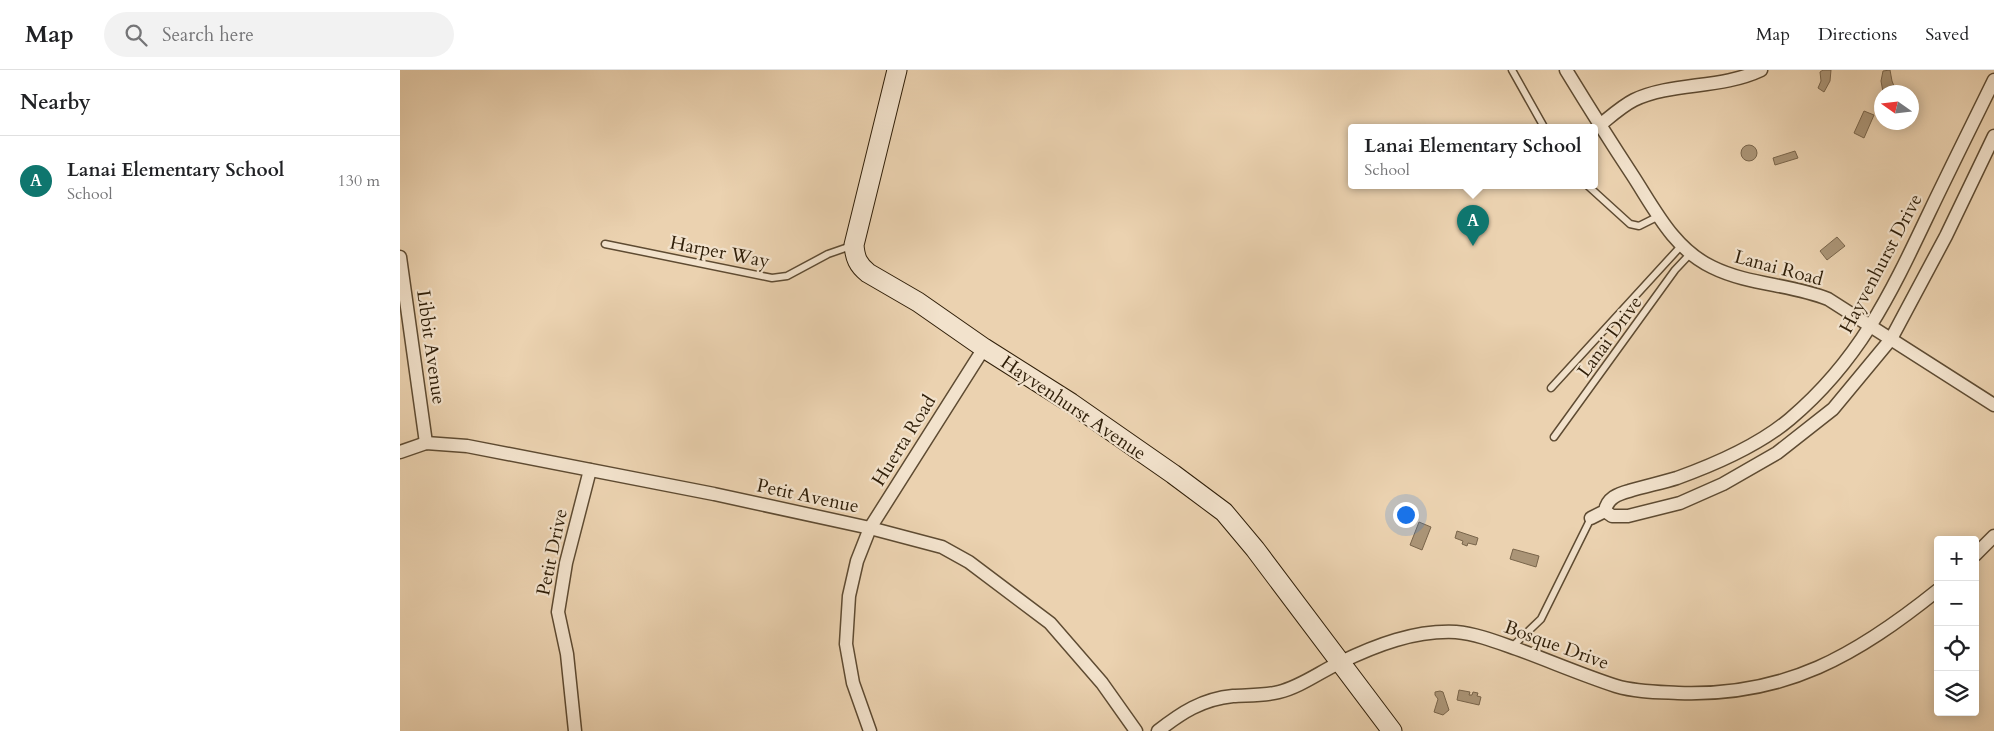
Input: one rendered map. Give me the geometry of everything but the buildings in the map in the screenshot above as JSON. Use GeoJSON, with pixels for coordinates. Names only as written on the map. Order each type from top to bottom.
{"type":"FeatureCollection","features":[{"type":"Feature","properties":{"kind":"main road"},"geometry":{"type":"LineString","coordinates":[[854,245],[897,70]]}},
{"type":"Feature","properties":{"kind":"main road","name":"Hayvenhurst Avenue"},"geometry":{"type":"LineString","coordinates":[[854,245],[856,260],[868,273],[918,302],[984,348],[1071,403],[1224,512],[1255,549],[1392,731]]}},
{"type":"Feature","properties":{"kind":"street","name":"Lanai Road"},"geometry":{"type":"LineString","coordinates":[[1566,70],[1659,216],[1686,249],[1710,266],[1731,276],[1821,296],[1994,405]]}},
{"type":"Feature","properties":{"kind":"street"},"geometry":{"type":"LineString","coordinates":[[1600,125],[1634,100],[1665,91],[1740,79],[1761,70]]}},
{"type":"Feature","properties":{"kind":"street","name":"Hayvenhurst Drive"},"geometry":{"type":"LineString","coordinates":[[1591,518],[1605,511],[1606,505],[1614,496],[1677,478],[1719,461],[1757,442],[1788,421],[1810,402],[1840,370],[1871,326],[1899,275],[1994,80]]}},
{"type":"Feature","properties":{"kind":"street"},"geometry":{"type":"LineString","coordinates":[[1605,511],[1608,514],[1619,517],[1680,503],[1724,484],[1777,453],[1833,410],[1891,339],[1946,236],[1994,136]]}},
{"type":"Feature","properties":{"kind":"street","name":"Libbit Avenue"},"geometry":{"type":"LineString","coordinates":[[400,257],[426,443]]}},
{"type":"Feature","properties":{"kind":"street","name":"Huerta Road"},"geometry":{"type":"LineString","coordinates":[[870,731],[853,683],[846,644],[849,596],[857,561],[870,528],[984,348]]}},
{"type":"Feature","properties":{"kind":"street","name":"Petit Avenue"},"geometry":{"type":"LineString","coordinates":[[400,452],[426,443],[467,446],[714,494],[870,528],[942,548],[969,562],[1024,601],[1050,623],[1089,666],[1136,731]]}},
{"type":"Feature","properties":{"kind":"street","name":"Petit Drive"},"geometry":{"type":"LineString","coordinates":[[575,731],[567,654],[558,612],[561,587],[590,470]]}},
{"type":"Feature","properties":{"kind":"street"},"geometry":{"type":"LineString","coordinates":[[1979,552],[1994,536]]}},
{"type":"Feature","properties":{"kind":"street","name":"Bosque Drive"},"geometry":{"type":"LineString","coordinates":[[1158,731],[1195,705],[1229,696],[1279,692],[1340,662],[1387,642],[1413,634],[1457,632],[1488,638],[1617,686],[1644,691],[1704,694],[1744,690],[1789,679],[1829,663],[1872,640],[1934,593]]}},
{"type":"Feature","properties":{"kind":"lane"},"geometry":{"type":"LineString","coordinates":[[1512,70],[1542,124]]}},
{"type":"Feature","properties":{"kind":"lane"},"geometry":{"type":"LineString","coordinates":[[1591,189],[1630,224],[1639,226],[1659,216]]}},
{"type":"Feature","properties":{"kind":"lane","name":"Harper Way"},"geometry":{"type":"LineString","coordinates":[[605,244],[772,278],[786,276],[828,254],[854,245]]}},
{"type":"Feature","properties":{"kind":"lane"},"geometry":{"type":"LineString","coordinates":[[1551,388],[1686,249]]}},
{"type":"Feature","properties":{"kind":"lane","name":"Lanai Drive"},"geometry":{"type":"LineString","coordinates":[[1554,437],[1675,270],[1686,249]]}},
{"type":"Feature","properties":{"kind":"lane"},"geometry":{"type":"LineString","coordinates":[[1509,646],[1515,644],[1541,619],[1591,518]]}},
{"type":"Feature","properties":{"kind":"shaded area"},"geometry":{"type":"Polygon","coordinates":[[[1831,70],[1830,81],[1824,92],[1818,88],[1821,81],[1820,72],[1831,70]]]}},
{"type":"Feature","properties":{"kind":"shaded area"},"geometry":{"type":"Polygon","coordinates":[[[1890,70],[1894,85],[1882,85],[1883,71],[1890,70]]]}},
{"type":"Feature","properties":{"kind":"shaded area"},"geometry":{"type":"Polygon","coordinates":[[[1864,111],[1874,115],[1864,138],[1854,133],[1864,111]]]}},
{"type":"Feature","properties":{"kind":"shaded area"},"geometry":{"type":"Polygon","coordinates":[[[1749,145],[1755,147],[1757,153],[1755,159],[1749,161],[1743,159],[1741,153],[1743,147],[1749,145]]]}},
{"type":"Feature","properties":{"kind":"shaded area"},"geometry":{"type":"Polygon","coordinates":[[[1795,151],[1798,158],[1775,165],[1773,158],[1795,151]]]}},
{"type":"Feature","properties":{"kind":"shaded area"},"geometry":{"type":"Polygon","coordinates":[[[1837,237],[1845,246],[1827,260],[1820,251],[1837,237]]]}},
{"type":"Feature","properties":{"kind":"shaded area"},"geometry":{"type":"Polygon","coordinates":[[[1419,522],[1431,527],[1422,550],[1410,545],[1419,522]]]}},
{"type":"Feature","properties":{"kind":"shaded area"},"geometry":{"type":"Polygon","coordinates":[[[1457,531],[1478,538],[1476,545],[1468,543],[1467,546],[1462,544],[1463,541],[1455,538],[1457,531]]]}},
{"type":"Feature","properties":{"kind":"shaded area"},"geometry":{"type":"Polygon","coordinates":[[[1513,549],[1539,556],[1536,567],[1510,559],[1513,549]]]}},
{"type":"Feature","properties":{"kind":"shaded area"},"geometry":{"type":"Polygon","coordinates":[[[1459,690],[1470,692],[1469,695],[1472,695],[1473,692],[1478,693],[1477,696],[1481,697],[1479,705],[1457,700],[1459,690]]]}},
{"type":"Feature","properties":{"kind":"shaded area"},"geometry":{"type":"Polygon","coordinates":[[[1435,692],[1443,692],[1449,710],[1443,715],[1434,712],[1438,699],[1435,692]]]}},
{"type":"Feature","properties":{"kind":"place","name":"Lanai Elementary School"},"geometry":{"type":"Point","coordinates":[1473,246]}}]}
